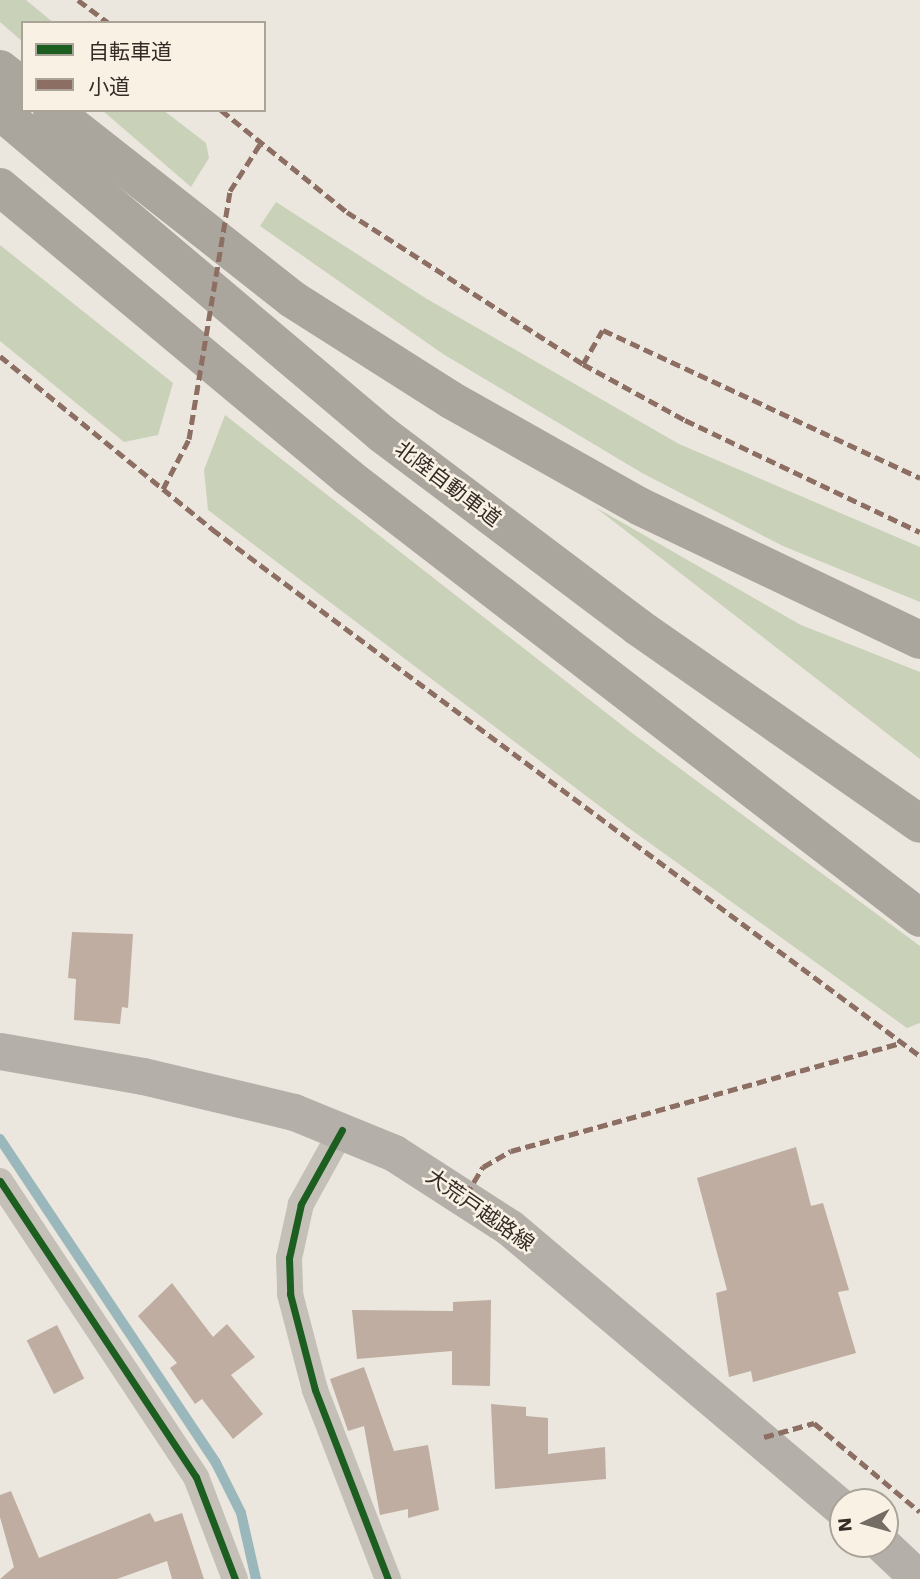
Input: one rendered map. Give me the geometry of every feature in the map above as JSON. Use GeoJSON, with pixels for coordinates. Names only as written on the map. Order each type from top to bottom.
{"type":"FeatureCollection","features":[{"type":"Feature","properties":{"kind":"highway"},"geometry":{"type":"LineString","coordinates":[[0,69],[21,85]]}},
{"type":"Feature","properties":{"kind":"highway","name":"北陸自動車道"},"geometry":{"type":"LineString","coordinates":[[0,111],[382,434],[638,627],[920,824]]}},
{"type":"Feature","properties":{"kind":"highway"},"geometry":{"type":"LineString","coordinates":[[55,112],[292,299],[451,400],[639,506],[920,640]]}},
{"type":"Feature","properties":{"kind":"highway"},"geometry":{"type":"LineString","coordinates":[[0,187],[348,477],[582,655],[920,919]]}},
{"type":"Feature","properties":{"kind":"highway"},"geometry":{"type":"LineString","coordinates":[[582,655],[920,891]]}},
{"type":"Feature","properties":{"kind":"main road","name":"大荒戸越路線"},"geometry":{"type":"LineString","coordinates":[[0,1051],[143,1076],[294,1112],[394,1153],[498,1219],[676,1362],[829,1497]]}},
{"type":"Feature","properties":{"kind":"street"},"geometry":{"type":"LineString","coordinates":[[342,1130],[301,1204],[289,1258],[290,1293],[315,1390],[388,1579]]}},
{"type":"Feature","properties":{"kind":"street"},"geometry":{"type":"LineString","coordinates":[[0,1181],[196,1476],[235,1579]]}},
{"type":"Feature","properties":{"kind":"green space"},"geometry":{"type":"Polygon","coordinates":[[[0,0],[26,0],[52,21],[21,21],[21,40],[0,22],[0,0]]]}},
{"type":"Feature","properties":{"kind":"green space"},"geometry":{"type":"Polygon","coordinates":[[[104,112],[166,112],[206,143],[209,158],[191,187],[104,112]]]}},
{"type":"Feature","properties":{"kind":"green space"},"geometry":{"type":"Polygon","coordinates":[[[276,202],[427,299],[679,444],[920,547],[920,602],[783,546],[642,473],[443,354],[260,226],[276,202]]]}},
{"type":"Feature","properties":{"kind":"green space"},"geometry":{"type":"Polygon","coordinates":[[[0,245],[173,383],[158,435],[124,442],[0,341],[0,245]]]}},
{"type":"Feature","properties":{"kind":"green space"},"geometry":{"type":"Polygon","coordinates":[[[225,415],[632,733],[920,946],[920,1023],[907,1028],[626,826],[208,510],[204,470],[225,415]]]}},
{"type":"Feature","properties":{"kind":"green space"},"geometry":{"type":"Polygon","coordinates":[[[595,507],[801,625],[920,672],[920,759],[595,507]]]}},
{"type":"Feature","properties":{"kind":"building"},"geometry":{"type":"Polygon","coordinates":[[[72,932],[133,934],[128,1008],[122,1007],[120,1024],[74,1020],[76,979],[68,978],[72,932]]]}},
{"type":"Feature","properties":{"kind":"building"},"geometry":{"type":"Polygon","coordinates":[[[796,1147],[811,1206],[823,1203],[849,1290],[838,1292],[856,1353],[753,1382],[751,1371],[729,1377],[716,1293],[727,1290],[697,1178],[796,1147]]]}},
{"type":"Feature","properties":{"kind":"building"},"geometry":{"type":"Polygon","coordinates":[[[172,1283],[213,1337],[227,1324],[255,1357],[231,1375],[263,1414],[233,1439],[202,1399],[195,1404],[170,1368],[177,1363],[138,1316],[172,1283]]]}},
{"type":"Feature","properties":{"kind":"building"},"geometry":{"type":"Polygon","coordinates":[[[491,1300],[490,1386],[452,1385],[452,1351],[357,1359],[352,1310],[453,1311],[453,1302],[491,1300]]]}},
{"type":"Feature","properties":{"kind":"building"},"geometry":{"type":"Polygon","coordinates":[[[57,1325],[84,1378],[54,1394],[27,1340],[57,1325]]]}},
{"type":"Feature","properties":{"kind":"building"},"geometry":{"type":"Polygon","coordinates":[[[364,1367],[394,1451],[428,1445],[439,1510],[408,1518],[408,1509],[380,1515],[364,1426],[348,1431],[330,1379],[364,1367]]]}},
{"type":"Feature","properties":{"kind":"building"},"geometry":{"type":"Polygon","coordinates":[[[491,1404],[526,1407],[526,1416],[548,1418],[548,1454],[605,1447],[606,1479],[495,1489],[491,1404]]]}},
{"type":"Feature","properties":{"kind":"building"},"geometry":{"type":"Polygon","coordinates":[[[11,1491],[39,1558],[150,1513],[155,1522],[182,1513],[204,1579],[172,1579],[167,1561],[117,1579],[0,1579],[14,1567],[0,1517],[0,1495],[11,1491]]]}},
{"type":"Feature","properties":{"kind":"waterway"},"geometry":{"type":"LineString","coordinates":[[0,1139],[216,1463],[241,1513],[256,1579]]}},
{"type":"Feature","properties":{"kind":"marked path"},"geometry":{"type":"LineString","coordinates":[[78,0],[105,21]]}},
{"type":"Feature","properties":{"kind":"marked path"},"geometry":{"type":"LineString","coordinates":[[223,112],[347,212],[583,364],[685,420],[920,532]]}},
{"type":"Feature","properties":{"kind":"marked path"},"geometry":{"type":"LineString","coordinates":[[163,489],[189,439],[230,191],[260,144]]}},
{"type":"Feature","properties":{"kind":"marked path"},"geometry":{"type":"LineString","coordinates":[[583,364],[603,330],[920,478]]}},
{"type":"Feature","properties":{"kind":"marked path"},"geometry":{"type":"LineString","coordinates":[[0,356],[212,529],[920,1056]]}},
{"type":"Feature","properties":{"kind":"marked path"},"geometry":{"type":"LineString","coordinates":[[466,1195],[483,1167],[511,1151],[901,1043]]}},
{"type":"Feature","properties":{"kind":"marked path"},"geometry":{"type":"LineString","coordinates":[[764,1437],[814,1423],[920,1512]]}},
{"type":"Feature","properties":{"kind":"cycle path"},"geometry":{"type":"LineString","coordinates":[[342,1130],[301,1204],[289,1258],[290,1294],[315,1390],[388,1579]]}},
{"type":"Feature","properties":{"kind":"cycle path"},"geometry":{"type":"LineString","coordinates":[[0,1181],[196,1477],[235,1579]]}}]}
